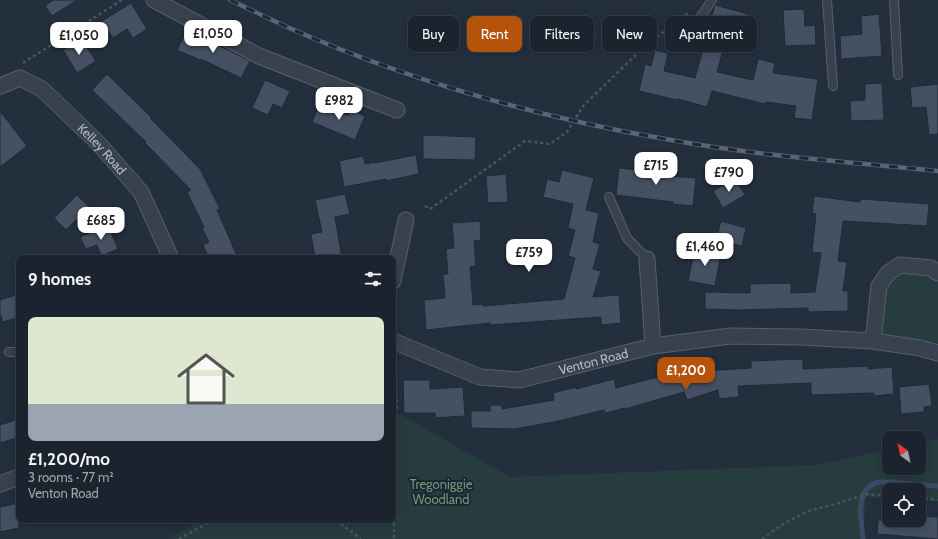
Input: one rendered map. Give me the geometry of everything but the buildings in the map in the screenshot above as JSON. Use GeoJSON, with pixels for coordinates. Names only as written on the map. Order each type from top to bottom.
{"type":"FeatureCollection","features":[{"type":"Feature","properties":{"kind":"street"},"geometry":{"type":"LineString","coordinates":[[154,0],[259,56],[397,110]]}},
{"type":"Feature","properties":{"kind":"street"},"geometry":{"type":"LineString","coordinates":[[0,86],[20,78]]}},
{"type":"Feature","properties":{"kind":"street","name":"Kelley Road"},"geometry":{"type":"LineString","coordinates":[[20,78],[42,89],[99,144],[141,192],[170,255]]}},
{"type":"Feature","properties":{"kind":"street"},"geometry":{"type":"LineString","coordinates":[[396,267],[406,220]]}},
{"type":"Feature","properties":{"kind":"street"},"geometry":{"type":"LineString","coordinates":[[646,259],[653,346]]}},
{"type":"Feature","properties":{"kind":"street"},"geometry":{"type":"LineString","coordinates":[[873,341],[879,286],[888,273],[900,265],[931,268],[938,273]]}},
{"type":"Feature","properties":{"kind":"street","name":"Venton Road"},"geometry":{"type":"LineString","coordinates":[[396,343],[480,378],[519,380],[653,346],[730,336],[801,337],[873,341],[920,348],[938,353]]}},
{"type":"Feature","properties":{"kind":"street"},"geometry":{"type":"LineString","coordinates":[[0,484],[16,478]]}},
{"type":"Feature","properties":{"kind":"lane"},"geometry":{"type":"LineString","coordinates":[[701,16],[712,0]]}},
{"type":"Feature","properties":{"kind":"lane"},"geometry":{"type":"LineString","coordinates":[[827,0],[833,86]]}},
{"type":"Feature","properties":{"kind":"lane"},"geometry":{"type":"LineString","coordinates":[[894,0],[898,75]]}},
{"type":"Feature","properties":{"kind":"lane"},"geometry":{"type":"LineString","coordinates":[[609,197],[627,238],[646,259]]}},
{"type":"Feature","properties":{"kind":"lane"},"geometry":{"type":"LineString","coordinates":[[9,352],[16,352]]}},
{"type":"Feature","properties":{"kind":"path"},"geometry":{"type":"LineString","coordinates":[[20,78],[20,65],[122,0]]}},
{"type":"Feature","properties":{"kind":"path"},"geometry":{"type":"LineString","coordinates":[[425,206],[430,209],[525,141],[550,144],[567,132],[583,106],[645,46],[693,9]]}},
{"type":"Feature","properties":{"kind":"path"},"geometry":{"type":"LineString","coordinates":[[396,386],[396,411]]}},
{"type":"Feature","properties":{"kind":"path"},"geometry":{"type":"LineString","coordinates":[[762,539],[780,526],[808,510],[867,494],[882,495]]}},
{"type":"Feature","properties":{"kind":"path"},"geometry":{"type":"LineString","coordinates":[[926,499],[938,500]]}},
{"type":"Feature","properties":{"kind":"path"},"geometry":{"type":"LineString","coordinates":[[179,539],[208,523]]}},
{"type":"Feature","properties":{"kind":"path"},"geometry":{"type":"LineString","coordinates":[[340,523],[361,539]]}},
{"type":"Feature","properties":{"kind":"path"},"geometry":{"type":"LineString","coordinates":[[394,523],[394,539]]}},
{"type":"Feature","properties":{"kind":"green space"},"geometry":{"type":"Polygon","coordinates":[[[902,271],[929,275],[938,282],[938,348],[882,335],[885,288],[902,271]]]}},
{"type":"Feature","properties":{"kind":"green space","name":"Tregoniggie Woodland"},"geometry":{"type":"Polygon","coordinates":[[[398,413],[510,477],[817,465],[882,451],[882,475],[926,475],[926,442],[938,439],[938,501],[926,500],[926,483],[882,483],[882,498],[866,497],[864,526],[865,539],[168,539],[197,523],[396,523],[396,414],[398,413]]]}},
{"type":"Feature","properties":{"kind":"waterway"},"geometry":{"type":"LineString","coordinates":[[863,539],[861,506],[863,496],[871,485],[890,482],[938,486]]}},
{"type":"Feature","properties":{"kind":"railway"},"geometry":{"type":"LineString","coordinates":[[230,0],[287,27],[379,64],[475,95],[573,121],[704,146],[804,158],[938,171]]}}]}
